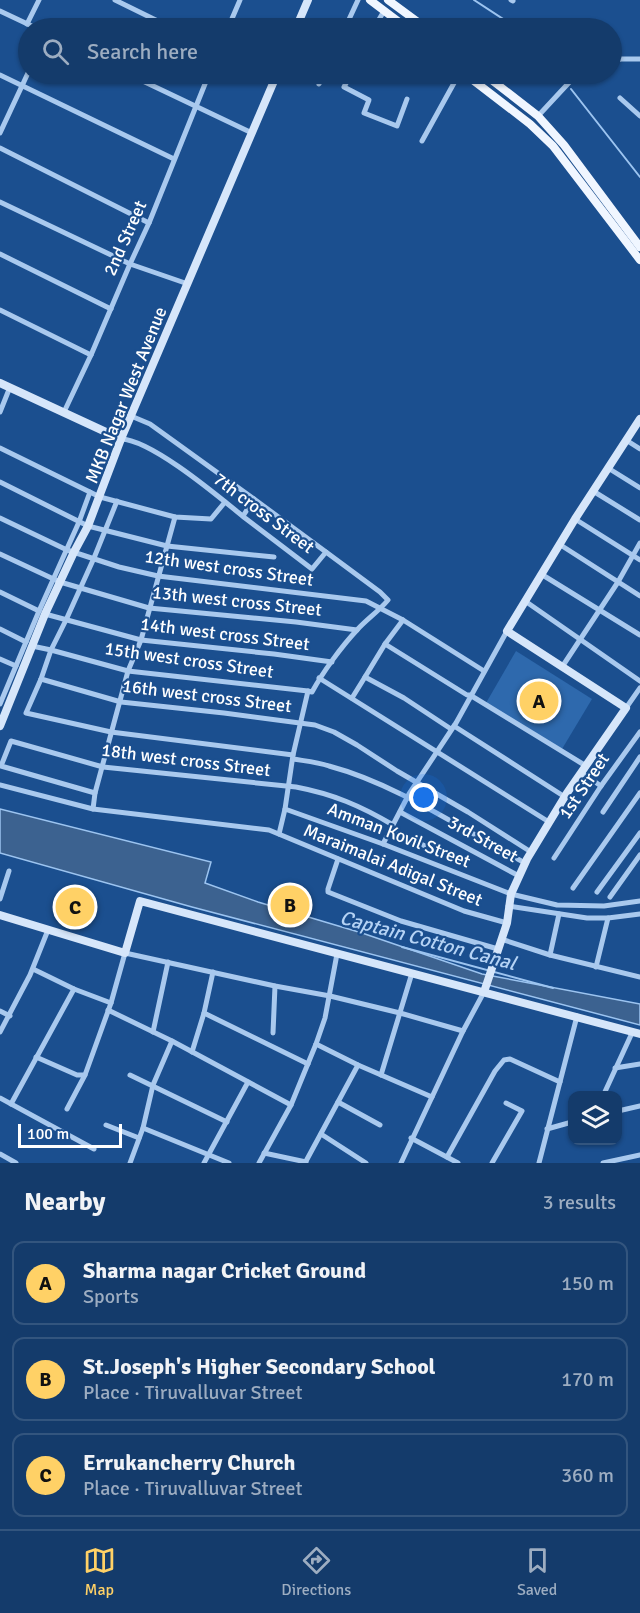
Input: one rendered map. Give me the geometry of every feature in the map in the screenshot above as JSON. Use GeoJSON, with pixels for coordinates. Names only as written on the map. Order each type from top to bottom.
{"type":"FeatureCollection","features":[{"type":"Feature","properties":{"kind":"main road"},"geometry":{"type":"LineString","coordinates":[[370,0],[393,18]]}},
{"type":"Feature","properties":{"kind":"main road"},"geometry":{"type":"LineString","coordinates":[[388,0],[412,18]]}},
{"type":"Feature","properties":{"kind":"main road"},"geometry":{"type":"LineString","coordinates":[[478,84],[530,124],[553,146],[640,260]]}},
{"type":"Feature","properties":{"kind":"main road"},"geometry":{"type":"LineString","coordinates":[[497,84],[538,116],[564,145],[640,247]]}},
{"type":"Feature","properties":{"kind":"street"},"geometry":{"type":"LineString","coordinates":[[30,18],[39,0]]}},
{"type":"Feature","properties":{"kind":"street"},"geometry":{"type":"LineString","coordinates":[[115,0],[152,18]]}},
{"type":"Feature","properties":{"kind":"street"},"geometry":{"type":"LineString","coordinates":[[232,18],[240,0]]}},
{"type":"Feature","properties":{"kind":"street"},"geometry":{"type":"LineString","coordinates":[[300,18],[308,0]]}},
{"type":"Feature","properties":{"kind":"street"},"geometry":{"type":"LineString","coordinates":[[350,18],[358,0]]}},
{"type":"Feature","properties":{"kind":"street"},"geometry":{"type":"LineString","coordinates":[[0,11],[18,20]]}},
{"type":"Feature","properties":{"kind":"street"},"geometry":{"type":"LineString","coordinates":[[380,18],[384,11]]}},
{"type":"Feature","properties":{"kind":"street"},"geometry":{"type":"LineString","coordinates":[[622,59],[640,59]]}},
{"type":"Feature","properties":{"kind":"street"},"geometry":{"type":"LineString","coordinates":[[0,75],[174,159]]}},
{"type":"Feature","properties":{"kind":"street"},"geometry":{"type":"LineString","coordinates":[[149,84],[252,133]]}},
{"type":"Feature","properties":{"kind":"street","name":"2nd Street"},"geometry":{"type":"LineString","coordinates":[[64,412],[150,223],[205,84]]}},
{"type":"Feature","properties":{"kind":"street","name":"MKB Nagar West Avenue"},"geometry":{"type":"LineString","coordinates":[[0,726],[24,655],[42,612],[70,551],[88,526],[121,439],[273,84]]}},
{"type":"Feature","properties":{"kind":"street"},"geometry":{"type":"LineString","coordinates":[[346,84],[344,87],[369,100],[364,113],[397,126],[407,99]]}},
{"type":"Feature","properties":{"kind":"street"},"geometry":{"type":"LineString","coordinates":[[422,141],[453,84]]}},
{"type":"Feature","properties":{"kind":"street"},"geometry":{"type":"LineString","coordinates":[[538,116],[568,84]]}},
{"type":"Feature","properties":{"kind":"street"},"geometry":{"type":"LineString","coordinates":[[0,133],[22,86]]}},
{"type":"Feature","properties":{"kind":"street"},"geometry":{"type":"LineString","coordinates":[[620,98],[640,116]]}},
{"type":"Feature","properties":{"kind":"street"},"geometry":{"type":"LineString","coordinates":[[0,148],[150,223]]}},
{"type":"Feature","properties":{"kind":"street"},"geometry":{"type":"LineString","coordinates":[[0,202],[130,264],[188,284]]}},
{"type":"Feature","properties":{"kind":"street"},"geometry":{"type":"LineString","coordinates":[[0,254],[111,309]]}},
{"type":"Feature","properties":{"kind":"street"},"geometry":{"type":"LineString","coordinates":[[0,310],[91,355]]}},
{"type":"Feature","properties":{"kind":"street"},"geometry":{"type":"LineString","coordinates":[[0,382],[121,439]]}},
{"type":"Feature","properties":{"kind":"street"},"geometry":{"type":"LineString","coordinates":[[0,412],[10,387]]}},
{"type":"Feature","properties":{"kind":"street"},"geometry":{"type":"LineString","coordinates":[[131,416],[150,424],[326,552]]}},
{"type":"Feature","properties":{"kind":"street"},"geometry":{"type":"LineString","coordinates":[[383,844],[407,798],[453,727],[559,544],[640,419]]}},
{"type":"Feature","properties":{"kind":"street","name":"7th cross Street"},"geometry":{"type":"LineString","coordinates":[[121,439],[129,439],[151,449],[312,569],[326,552],[388,600],[381,609]]}},
{"type":"Feature","properties":{"kind":"street"},"geometry":{"type":"LineString","coordinates":[[626,440],[640,449]]}},
{"type":"Feature","properties":{"kind":"street"},"geometry":{"type":"LineString","coordinates":[[0,448],[100,497],[175,517],[211,519],[225,502]]}},
{"type":"Feature","properties":{"kind":"street"},"geometry":{"type":"LineString","coordinates":[[608,468],[640,488]]}},
{"type":"Feature","properties":{"kind":"street"},"geometry":{"type":"LineString","coordinates":[[0,482],[79,522],[106,531],[167,546],[274,557]]}},
{"type":"Feature","properties":{"kind":"street"},"geometry":{"type":"LineString","coordinates":[[593,491],[640,520]]}},
{"type":"Feature","properties":{"kind":"street"},"geometry":{"type":"LineString","coordinates":[[70,551],[90,492]]}},
{"type":"Feature","properties":{"kind":"street"},"geometry":{"type":"LineString","coordinates":[[243,516],[254,500]]}},
{"type":"Feature","properties":{"kind":"street"},"geometry":{"type":"LineString","coordinates":[[117,501],[26,712],[111,732],[293,757],[328,765],[407,798],[525,863]]}},
{"type":"Feature","properties":{"kind":"street"},"geometry":{"type":"LineString","coordinates":[[93,809],[95,793],[128,671],[141,640],[175,517]]}},
{"type":"Feature","properties":{"kind":"street","name":"12th west cross Street"},"geometry":{"type":"LineString","coordinates":[[0,518],[70,551],[119,567],[158,576],[366,601],[403,620],[484,671]]}},
{"type":"Feature","properties":{"kind":"street"},"geometry":{"type":"LineString","coordinates":[[575,519],[640,560]]}},
{"type":"Feature","properties":{"kind":"street"},"geometry":{"type":"LineString","coordinates":[[562,667],[618,582],[640,543]]}},
{"type":"Feature","properties":{"kind":"street"},"geometry":{"type":"LineString","coordinates":[[559,544],[640,596]]}},
{"type":"Feature","properties":{"kind":"street","name":"13th west cross Street"},"geometry":{"type":"LineString","coordinates":[[0,554],[57,580],[149,608],[357,630]]}},
{"type":"Feature","properties":{"kind":"street"},"geometry":{"type":"LineString","coordinates":[[542,574],[640,635]]}},
{"type":"Feature","properties":{"kind":"street","name":"14th west cross Street"},"geometry":{"type":"LineString","coordinates":[[0,592],[42,612],[141,640],[332,662]]}},
{"type":"Feature","properties":{"kind":"street"},"geometry":{"type":"LineString","coordinates":[[525,601],[640,681]]}},
{"type":"Feature","properties":{"kind":"street"},"geometry":{"type":"LineString","coordinates":[[279,834],[308,691],[312,692],[357,630],[381,609]]}},
{"type":"Feature","properties":{"kind":"street"},"geometry":{"type":"LineString","coordinates":[[352,698],[385,644],[403,620]]}},
{"type":"Feature","properties":{"kind":"street","name":"15th west cross Street"},"geometry":{"type":"LineString","coordinates":[[0,628],[29,644],[128,671],[308,691]]}},
{"type":"Feature","properties":{"kind":"street"},"geometry":{"type":"LineString","coordinates":[[507,631],[626,708]]}},
{"type":"Feature","properties":{"kind":"street"},"geometry":{"type":"LineString","coordinates":[[385,644],[470,695],[584,770],[602,786]]}},
{"type":"Feature","properties":{"kind":"street"},"geometry":{"type":"LineString","coordinates":[[0,702],[15,666],[24,655]]}},
{"type":"Feature","properties":{"kind":"street"},"geometry":{"type":"LineString","coordinates":[[0,659],[15,666]]}},
{"type":"Feature","properties":{"kind":"street"},"geometry":{"type":"LineString","coordinates":[[365,677],[453,727],[565,797]]}},
{"type":"Feature","properties":{"kind":"street"},"geometry":{"type":"LineString","coordinates":[[320,678],[549,822]]}},
{"type":"Feature","properties":{"kind":"street","name":"16th west cross Street"},"geometry":{"type":"LineString","coordinates":[[41,679],[121,702],[315,724],[357,745],[417,783]]}},
{"type":"Feature","properties":{"kind":"street"},"geometry":{"type":"LineString","coordinates":[[401,1163],[411,1138],[485,989],[507,923],[511,894],[525,863],[565,797],[640,688]]}},
{"type":"Feature","properties":{"kind":"street","name":"1st Street"},"geometry":{"type":"LineString","coordinates":[[554,858],[640,732]]}},
{"type":"Feature","properties":{"kind":"street","name":"18th west cross Street"},"geometry":{"type":"LineString","coordinates":[[95,793],[1,766],[11,741],[102,767],[324,793],[373,813],[392,828],[455,858]]}},
{"type":"Feature","properties":{"kind":"street"},"geometry":{"type":"LineString","coordinates":[[603,812],[640,757]]}},
{"type":"Feature","properties":{"kind":"street"},"geometry":{"type":"LineString","coordinates":[[417,783],[531,852]]}},
{"type":"Feature","properties":{"kind":"street","name":"Maraimalai Adigal Street"},"geometry":{"type":"LineString","coordinates":[[0,785],[93,809],[269,831],[464,911],[507,923]]}},
{"type":"Feature","properties":{"kind":"street"},"geometry":{"type":"LineString","coordinates":[[573,888],[640,793]]}},
{"type":"Feature","properties":{"kind":"street","name":"Amman Kovil Street"},"geometry":{"type":"LineString","coordinates":[[285,809],[511,894],[557,905],[604,906],[640,901]]}},
{"type":"Feature","properties":{"kind":"street","name":"3rd Street"},"geometry":{"type":"LineString","coordinates":[[400,812],[519,876]]}},
{"type":"Feature","properties":{"kind":"street"},"geometry":{"type":"LineString","coordinates":[[597,892],[640,833]]}},
{"type":"Feature","properties":{"kind":"street"},"geometry":{"type":"LineString","coordinates":[[610,897],[640,855]]}},
{"type":"Feature","properties":{"kind":"street"},"geometry":{"type":"LineString","coordinates":[[338,859],[328,892],[401,921],[498,949]]}},
{"type":"Feature","properties":{"kind":"street"},"geometry":{"type":"LineString","coordinates":[[0,899],[9,871]]}},
{"type":"Feature","properties":{"kind":"street"},"geometry":{"type":"LineString","coordinates":[[67,1109],[85,1075],[111,1003],[140,901],[337,954],[485,989],[636,1033],[615,1068],[605,1091]]}},
{"type":"Feature","properties":{"kind":"street"},"geometry":{"type":"LineString","coordinates":[[508,906],[587,918],[640,914]]}},
{"type":"Feature","properties":{"kind":"street"},"geometry":{"type":"LineString","coordinates":[[550,954],[559,914]]}},
{"type":"Feature","properties":{"kind":"street"},"geometry":{"type":"LineString","coordinates":[[0,915],[125,953],[330,996],[400,1013],[463,1032]]}},
{"type":"Feature","properties":{"kind":"street"},"geometry":{"type":"LineString","coordinates":[[596,967],[608,918]]}},
{"type":"Feature","properties":{"kind":"street"},"geometry":{"type":"LineString","coordinates":[[0,1032],[33,969],[48,930]]}},
{"type":"Feature","properties":{"kind":"street"},"geometry":{"type":"LineString","coordinates":[[501,939],[596,967],[640,977]]}},
{"type":"Feature","properties":{"kind":"street"},"geometry":{"type":"LineString","coordinates":[[259,1163],[291,1105],[316,1044],[325,1018],[337,954]]}},
{"type":"Feature","properties":{"kind":"street"},"geometry":{"type":"LineString","coordinates":[[153,1032],[168,962]]}},
{"type":"Feature","properties":{"kind":"street"},"geometry":{"type":"LineString","coordinates":[[33,969],[74,989],[111,1003]]}},
{"type":"Feature","properties":{"kind":"street"},"geometry":{"type":"LineString","coordinates":[[192,1052],[213,972]]}},
{"type":"Feature","properties":{"kind":"street"},"geometry":{"type":"LineString","coordinates":[[381,1075],[412,973]]}},
{"type":"Feature","properties":{"kind":"street"},"geometry":{"type":"LineString","coordinates":[[273,1034],[275,986]]}},
{"type":"Feature","properties":{"kind":"street"},"geometry":{"type":"LineString","coordinates":[[11,1104],[74,989]]}},
{"type":"Feature","properties":{"kind":"street"},"geometry":{"type":"LineString","coordinates":[[108,1010],[172,1041],[291,1105]]}},
{"type":"Feature","properties":{"kind":"street"},"geometry":{"type":"LineString","coordinates":[[0,1011],[10,1016]]}},
{"type":"Feature","properties":{"kind":"street"},"geometry":{"type":"LineString","coordinates":[[204,1013],[308,1064]]}},
{"type":"Feature","properties":{"kind":"street"},"geometry":{"type":"LineString","coordinates":[[539,1163],[577,1016]]}},
{"type":"Feature","properties":{"kind":"street"},"geometry":{"type":"LineString","coordinates":[[130,1163],[153,1085],[172,1041]]}},
{"type":"Feature","properties":{"kind":"street"},"geometry":{"type":"LineString","coordinates":[[316,1044],[432,1097]]}},
{"type":"Feature","properties":{"kind":"street"},"geometry":{"type":"LineString","coordinates":[[36,1058],[78,1075],[85,1075]]}},
{"type":"Feature","properties":{"kind":"street"},"geometry":{"type":"LineString","coordinates":[[447,1157],[495,1071],[504,1060],[510,1059],[560,1082]]}},
{"type":"Feature","properties":{"kind":"street"},"geometry":{"type":"LineString","coordinates":[[615,1068],[640,1064]]}},
{"type":"Feature","properties":{"kind":"street"},"geometry":{"type":"LineString","coordinates":[[264,1153],[305,1162],[358,1065]]}},
{"type":"Feature","properties":{"kind":"street"},"geometry":{"type":"LineString","coordinates":[[130,1075],[227,1122]]}},
{"type":"Feature","properties":{"kind":"street"},"geometry":{"type":"LineString","coordinates":[[204,1163],[248,1082]]}},
{"type":"Feature","properties":{"kind":"street"},"geometry":{"type":"LineString","coordinates":[[0,1098],[94,1149]]}},
{"type":"Feature","properties":{"kind":"street"},"geometry":{"type":"LineString","coordinates":[[338,1102],[380,1125]]}},
{"type":"Feature","properties":{"kind":"street"},"geometry":{"type":"LineString","coordinates":[[492,1163],[522,1111],[506,1103]]}},
{"type":"Feature","properties":{"kind":"street"},"geometry":{"type":"LineString","coordinates":[[622,1111],[640,1106]]}},
{"type":"Feature","properties":{"kind":"street"},"geometry":{"type":"LineString","coordinates":[[548,1129],[568,1123]]}},
{"type":"Feature","properties":{"kind":"street"},"geometry":{"type":"LineString","coordinates":[[106,1125],[139,1137]]}},
{"type":"Feature","properties":{"kind":"street"},"geometry":{"type":"LineString","coordinates":[[142,1128],[229,1163]]}},
{"type":"Feature","properties":{"kind":"street"},"geometry":{"type":"LineString","coordinates":[[321,1134],[366,1163]]}},
{"type":"Feature","properties":{"kind":"street"},"geometry":{"type":"LineString","coordinates":[[411,1138],[458,1163]]}},
{"type":"Feature","properties":{"kind":"street"},"geometry":{"type":"LineString","coordinates":[[0,1154],[16,1163]]}},
{"type":"Feature","properties":{"kind":"street"},"geometry":{"type":"LineString","coordinates":[[603,1163],[640,1155]]}},
{"type":"Feature","properties":{"kind":"shaded area"},"geometry":{"type":"Polygon","coordinates":[[[516,651],[592,699],[562,749],[486,703],[516,651]]]}},
{"type":"Feature","properties":{"kind":"shaded area"},"geometry":{"type":"Polygon","coordinates":[[[0,809],[211,862],[205,883],[482,974],[640,1004],[640,1025],[192,907],[0,853],[0,809]]]}},
{"type":"Feature","properties":{"kind":"waterway"},"geometry":{"type":"LineString","coordinates":[[474,0],[502,18]]}},
{"type":"Feature","properties":{"kind":"waterway"},"geometry":{"type":"LineString","coordinates":[[571,89],[640,177]]}},
{"type":"Feature","properties":{"kind":"waterway","name":"Captain Cotton Canal"},"geometry":{"type":"LineString","coordinates":[[402,947],[553,988]]}},
{"type":"Feature","properties":{"kind":"place","name":"Sharma nagar Cricket Ground"},"geometry":{"type":"Point","coordinates":[539,701]}},
{"type":"Feature","properties":{"kind":"place","name":"St.Joseph's Higher Secondary School"},"geometry":{"type":"Point","coordinates":[290,905]}},
{"type":"Feature","properties":{"kind":"place","name":"Errukancherry Church"},"geometry":{"type":"Point","coordinates":[75,907]}}]}
